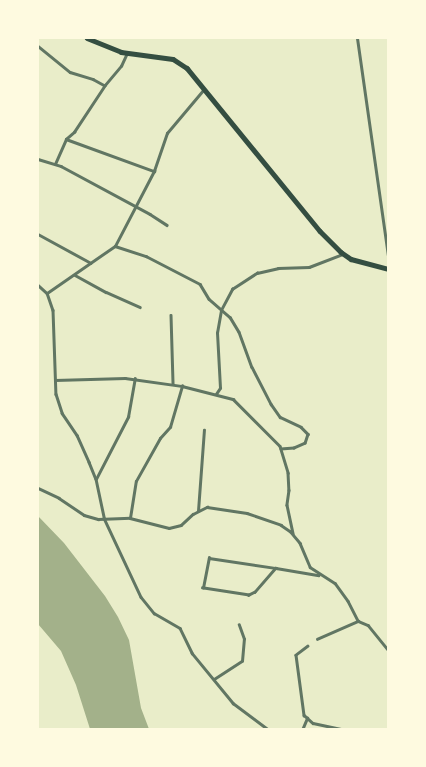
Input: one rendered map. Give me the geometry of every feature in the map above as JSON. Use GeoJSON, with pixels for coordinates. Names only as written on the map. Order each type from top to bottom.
{"type":"FeatureCollection","features":[{"type":"Feature","properties":{"kind":"main road"},"geometry":{"type":"LineString","coordinates":[[87,38],[127,52],[173,59],[187,68],[320,231],[343,254],[351,259],[388,269]]}},
{"type":"Feature","properties":{"kind":"street"},"geometry":{"type":"LineString","coordinates":[[357,38],[388,257]]}},
{"type":"Feature","properties":{"kind":"street"},"geometry":{"type":"LineString","coordinates":[[38,46],[70,72],[93,79],[104,85]]}},
{"type":"Feature","properties":{"kind":"street"},"geometry":{"type":"LineString","coordinates":[[55,164],[66,139],[74,132],[104,85],[121,66],[127,52]]}},
{"type":"Feature","properties":{"kind":"street"},"geometry":{"type":"LineString","coordinates":[[47,293],[76,275],[115,246],[134,205],[154,171],[167,133],[204,88]]}},
{"type":"Feature","properties":{"kind":"street"},"geometry":{"type":"LineString","coordinates":[[66,139],[154,171]]}},
{"type":"Feature","properties":{"kind":"street"},"geometry":{"type":"LineString","coordinates":[[38,159],[55,164],[134,205],[167,225]]}},
{"type":"Feature","properties":{"kind":"street"},"geometry":{"type":"LineString","coordinates":[[38,234],[91,263]]}},
{"type":"Feature","properties":{"kind":"street"},"geometry":{"type":"LineString","coordinates":[[115,246],[146,256],[200,284],[209,299],[230,317],[239,332],[252,367],[271,404],[280,417],[301,427],[308,434],[305,443],[294,448],[281,450]]}},
{"type":"Feature","properties":{"kind":"street"},"geometry":{"type":"LineString","coordinates":[[216,394],[220,388],[217,333],[221,310],[232,289],[258,273],[278,268],[309,267],[343,254]]}},
{"type":"Feature","properties":{"kind":"street"},"geometry":{"type":"LineString","coordinates":[[76,275],[106,292],[140,307]]}},
{"type":"Feature","properties":{"kind":"street"},"geometry":{"type":"LineString","coordinates":[[38,286],[47,293],[53,310],[55,380],[62,413],[77,436],[96,479],[104,518],[144,602],[154,613],[178,626],[189,649],[233,703],[269,730]]}},
{"type":"Feature","properties":{"kind":"street"},"geometry":{"type":"LineString","coordinates":[[171,316],[173,384]]}},
{"type":"Feature","properties":{"kind":"street"},"geometry":{"type":"LineString","coordinates":[[55,380],[106,377],[135,379],[173,384],[233,399],[280,446],[288,473],[287,505],[294,535]]}},
{"type":"Feature","properties":{"kind":"street"},"geometry":{"type":"LineString","coordinates":[[96,479],[128,417],[135,379]]}},
{"type":"Feature","properties":{"kind":"street"},"geometry":{"type":"LineString","coordinates":[[130,518],[136,481],[160,438],[170,427],[182,386]]}},
{"type":"Feature","properties":{"kind":"street"},"geometry":{"type":"LineString","coordinates":[[198,511],[204,430]]}},
{"type":"Feature","properties":{"kind":"street"},"geometry":{"type":"LineString","coordinates":[[38,488],[59,498],[84,515],[104,518],[130,518],[169,528],[181,525],[198,511],[207,507],[247,513],[281,525],[294,535],[302,545],[309,564],[322,576]]}},
{"type":"Feature","properties":{"kind":"street"},"geometry":{"type":"LineString","coordinates":[[276,568],[255,592],[249,595],[203,588],[209,558],[276,568],[322,576],[333,581],[341,590],[358,621]]}},
{"type":"Feature","properties":{"kind":"street"},"geometry":{"type":"LineString","coordinates":[[317,639],[358,621],[368,624],[388,650]]}},
{"type":"Feature","properties":{"kind":"street"},"geometry":{"type":"LineString","coordinates":[[214,679],[242,662],[244,639],[239,625]]}},
{"type":"Feature","properties":{"kind":"street"},"geometry":{"type":"LineString","coordinates":[[308,646],[296,655],[303,696],[302,708],[307,718],[319,725],[345,730]]}},
{"type":"Feature","properties":{"kind":"street"},"geometry":{"type":"LineString","coordinates":[[302,730],[307,718]]}},
{"type":"Feature","properties":{"kind":"street"},"geometry":{"type":"LineString","coordinates":[[354,730],[373,730]]}},
{"type":"Feature","properties":{"kind":"shaded area"},"geometry":{"type":"Polygon","coordinates":[[[38,516],[64,543],[105,596],[118,617],[129,640],[141,708],[149,729],[90,729],[76,685],[61,651],[38,624],[38,516]]]}}]}
